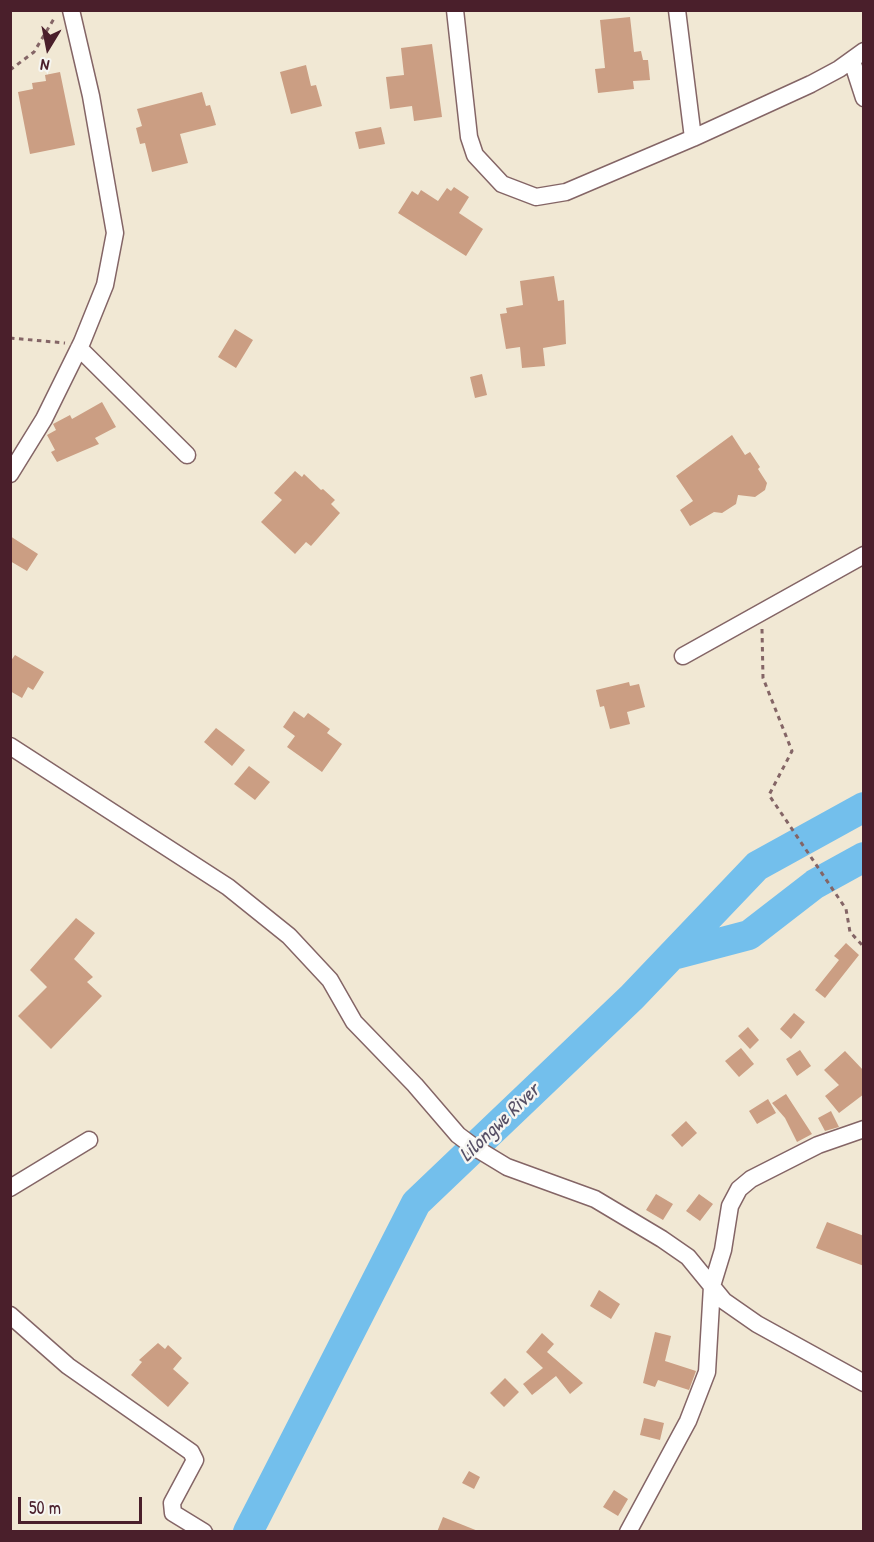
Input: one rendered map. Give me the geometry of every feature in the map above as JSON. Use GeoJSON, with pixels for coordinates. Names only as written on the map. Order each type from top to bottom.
{"type":"FeatureCollection","features":[{"type":"Feature","properties":{"kind":"street"},"geometry":{"type":"LineString","coordinates":[[455,10],[469,138],[475,155],[502,184],[536,196],[550,196],[693,138],[811,84],[858,56],[864,98]]}},
{"type":"Feature","properties":{"kind":"street"},"geometry":{"type":"LineString","coordinates":[[677,10],[693,138]]}},
{"type":"Feature","properties":{"kind":"street"},"geometry":{"type":"LineString","coordinates":[[10,474],[44,419],[79,348],[105,285],[115,232],[102,153],[65,11]]}},
{"type":"Feature","properties":{"kind":"street"},"geometry":{"type":"LineString","coordinates":[[79,348],[187,455]]}},
{"type":"Feature","properties":{"kind":"street"},"geometry":{"type":"LineString","coordinates":[[683,656],[864,555]]}},
{"type":"Feature","properties":{"kind":"street"},"geometry":{"type":"LineString","coordinates":[[10,746],[228,887],[295,942],[330,980],[354,1022],[409,1079],[458,1135],[474,1148],[507,1167],[595,1199],[688,1257],[724,1301],[757,1324],[864,1383]]}},
{"type":"Feature","properties":{"kind":"street"},"geometry":{"type":"LineString","coordinates":[[628,1532],[688,1421],[707,1372],[712,1286],[723,1250],[730,1206],[739,1189],[751,1179],[818,1145],[864,1129]]}},
{"type":"Feature","properties":{"kind":"street"},"geometry":{"type":"LineString","coordinates":[[10,1188],[89,1140]]}},
{"type":"Feature","properties":{"kind":"street"},"geometry":{"type":"LineString","coordinates":[[10,1315],[68,1366],[191,1452],[195,1460],[172,1503],[173,1513],[204,1532]]}},
{"type":"Feature","properties":{"kind":"path"},"geometry":{"type":"LineString","coordinates":[[10,70],[34,52],[65,11]]}},
{"type":"Feature","properties":{"kind":"path"},"geometry":{"type":"LineString","coordinates":[[10,338],[60,341],[79,348]]}},
{"type":"Feature","properties":{"kind":"path"},"geometry":{"type":"LineString","coordinates":[[760,612],[763,678],[792,751],[769,795],[846,909],[850,932],[864,947]]}},
{"type":"Feature","properties":{"kind":"building"},"geometry":{"type":"Polygon","coordinates":[[[630,17],[634,52],[641,51],[643,60],[648,60],[650,80],[633,81],[634,89],[598,93],[595,69],[605,68],[600,20],[630,17]]]}},
{"type":"Feature","properties":{"kind":"building"},"geometry":{"type":"Polygon","coordinates":[[[432,44],[442,117],[414,121],[412,106],[390,109],[386,77],[404,75],[401,48],[432,44]]]}},
{"type":"Feature","properties":{"kind":"building"},"geometry":{"type":"Polygon","coordinates":[[[306,65],[311,86],[316,85],[322,106],[291,114],[280,72],[306,65]]]}},
{"type":"Feature","properties":{"kind":"building"},"geometry":{"type":"Polygon","coordinates":[[[60,72],[75,145],[30,154],[18,92],[33,89],[32,83],[46,81],[45,75],[60,72]]]}},
{"type":"Feature","properties":{"kind":"building"},"geometry":{"type":"Polygon","coordinates":[[[202,92],[206,106],[210,105],[216,125],[180,134],[188,163],[152,172],[145,143],[140,144],[136,128],[142,126],[137,109],[202,92]]]}},
{"type":"Feature","properties":{"kind":"building"},"geometry":{"type":"Polygon","coordinates":[[[381,127],[385,144],[359,149],[355,132],[381,127]]]}},
{"type":"Feature","properties":{"kind":"building"},"geometry":{"type":"Polygon","coordinates":[[[454,187],[469,197],[459,213],[483,229],[466,256],[398,213],[412,191],[418,195],[421,190],[438,201],[447,188],[451,191],[454,187]]]}},
{"type":"Feature","properties":{"kind":"building"},"geometry":{"type":"Polygon","coordinates":[[[554,276],[558,301],[564,300],[566,344],[543,348],[545,366],[522,368],[520,347],[506,349],[500,314],[507,313],[506,308],[523,305],[520,281],[554,276]]]}},
{"type":"Feature","properties":{"kind":"building"},"geometry":{"type":"Polygon","coordinates":[[[235,329],[253,340],[236,368],[218,357],[235,329]]]}},
{"type":"Feature","properties":{"kind":"building"},"geometry":{"type":"Polygon","coordinates":[[[482,374],[487,395],[475,398],[470,377],[482,374]]]}},
{"type":"Feature","properties":{"kind":"building"},"geometry":{"type":"Polygon","coordinates":[[[102,402],[116,427],[95,438],[99,444],[57,462],[51,452],[55,450],[47,435],[56,430],[53,424],[70,415],[72,419],[102,402]]]}},
{"type":"Feature","properties":{"kind":"building"},"geometry":{"type":"Polygon","coordinates":[[[732,435],[745,455],[750,452],[760,467],[758,469],[767,483],[765,490],[755,497],[738,495],[736,504],[722,513],[714,512],[690,526],[680,510],[693,501],[676,476],[732,435]]]}},
{"type":"Feature","properties":{"kind":"building"},"geometry":{"type":"Polygon","coordinates":[[[295,471],[302,477],[304,474],[335,500],[331,504],[340,513],[311,546],[306,542],[295,554],[261,522],[282,500],[274,493],[295,471]]]}},
{"type":"Feature","properties":{"kind":"building"},"geometry":{"type":"Polygon","coordinates":[[[10,536],[38,554],[27,571],[10,561],[10,536]]]}},
{"type":"Feature","properties":{"kind":"building"},"geometry":{"type":"Polygon","coordinates":[[[15,655],[44,672],[33,690],[28,687],[22,698],[10,691],[10,662],[15,655]]]}},
{"type":"Feature","properties":{"kind":"building"},"geometry":{"type":"Polygon","coordinates":[[[629,682],[630,686],[639,684],[645,707],[627,712],[630,724],[610,729],[604,706],[600,707],[596,690],[629,682]]]}},
{"type":"Feature","properties":{"kind":"building"},"geometry":{"type":"Polygon","coordinates":[[[294,711],[304,718],[308,713],[330,729],[327,733],[342,744],[322,772],[287,747],[295,736],[283,727],[294,711]]]}},
{"type":"Feature","properties":{"kind":"building"},"geometry":{"type":"Polygon","coordinates":[[[216,728],[245,750],[232,766],[204,742],[216,728]]]}},
{"type":"Feature","properties":{"kind":"building"},"geometry":{"type":"Polygon","coordinates":[[[249,766],[270,782],[255,800],[234,784],[249,766]]]}},
{"type":"Feature","properties":{"kind":"building"},"geometry":{"type":"Polygon","coordinates":[[[76,918],[95,933],[74,959],[93,977],[87,982],[102,996],[51,1049],[18,1016],[47,987],[30,970],[76,918]]]}},
{"type":"Feature","properties":{"kind":"building"},"geometry":{"type":"Polygon","coordinates":[[[846,943],[859,955],[825,998],[815,990],[839,960],[834,956],[846,943]]]}},
{"type":"Feature","properties":{"kind":"building"},"geometry":{"type":"Polygon","coordinates":[[[794,1013],[805,1022],[791,1039],[780,1029],[794,1013]]]}},
{"type":"Feature","properties":{"kind":"building"},"geometry":{"type":"Polygon","coordinates":[[[748,1027],[759,1040],[750,1049],[738,1036],[748,1027]]]}},
{"type":"Feature","properties":{"kind":"building"},"geometry":{"type":"Polygon","coordinates":[[[741,1048],[754,1064],[739,1077],[725,1061],[741,1048]]]}},
{"type":"Feature","properties":{"kind":"building"},"geometry":{"type":"Polygon","coordinates":[[[800,1050],[811,1066],[797,1076],[786,1059],[800,1050]]]}},
{"type":"Feature","properties":{"kind":"building"},"geometry":{"type":"Polygon","coordinates":[[[845,1051],[864,1071],[864,1094],[839,1113],[825,1096],[839,1085],[824,1070],[845,1051]]]}},
{"type":"Feature","properties":{"kind":"building"},"geometry":{"type":"Polygon","coordinates":[[[786,1094],[812,1134],[797,1142],[785,1118],[772,1103],[786,1094]]]}},
{"type":"Feature","properties":{"kind":"building"},"geometry":{"type":"Polygon","coordinates":[[[768,1099],[776,1113],[757,1124],[749,1111],[768,1099]]]}},
{"type":"Feature","properties":{"kind":"building"},"geometry":{"type":"Polygon","coordinates":[[[831,1111],[839,1127],[825,1131],[818,1118],[831,1111]]]}},
{"type":"Feature","properties":{"kind":"building"},"geometry":{"type":"Polygon","coordinates":[[[686,1121],[697,1133],[682,1147],[671,1135],[686,1121]]]}},
{"type":"Feature","properties":{"kind":"building"},"geometry":{"type":"Polygon","coordinates":[[[656,1194],[673,1204],[663,1220],[646,1210],[656,1194]]]}},
{"type":"Feature","properties":{"kind":"building"},"geometry":{"type":"Polygon","coordinates":[[[699,1194],[713,1204],[700,1221],[686,1211],[699,1194]]]}},
{"type":"Feature","properties":{"kind":"building"},"geometry":{"type":"Polygon","coordinates":[[[827,1222],[864,1236],[864,1266],[816,1248],[827,1222]]]}},
{"type":"Feature","properties":{"kind":"building"},"geometry":{"type":"Polygon","coordinates":[[[599,1290],[620,1304],[611,1319],[590,1306],[599,1290]]]}},
{"type":"Feature","properties":{"kind":"building"},"geometry":{"type":"Polygon","coordinates":[[[655,1332],[671,1336],[665,1361],[696,1371],[689,1390],[658,1380],[655,1387],[643,1383],[655,1332]]]}},
{"type":"Feature","properties":{"kind":"building"},"geometry":{"type":"Polygon","coordinates":[[[542,1333],[554,1344],[547,1352],[583,1383],[570,1394],[556,1376],[532,1395],[523,1384],[543,1368],[526,1352],[542,1333]]]}},
{"type":"Feature","properties":{"kind":"building"},"geometry":{"type":"Polygon","coordinates":[[[158,1343],[165,1349],[168,1345],[182,1358],[173,1369],[189,1383],[168,1407],[131,1375],[142,1362],[139,1360],[158,1343]]]}},
{"type":"Feature","properties":{"kind":"building"},"geometry":{"type":"Polygon","coordinates":[[[505,1378],[519,1392],[504,1407],[490,1393],[505,1378]]]}},
{"type":"Feature","properties":{"kind":"building"},"geometry":{"type":"Polygon","coordinates":[[[644,1418],[664,1423],[660,1440],[640,1435],[644,1418]]]}},
{"type":"Feature","properties":{"kind":"building"},"geometry":{"type":"Polygon","coordinates":[[[469,1471],[480,1477],[474,1489],[462,1483],[469,1471]]]}},
{"type":"Feature","properties":{"kind":"building"},"geometry":{"type":"Polygon","coordinates":[[[614,1490],[628,1499],[618,1516],[603,1507],[614,1490]]]}},
{"type":"Feature","properties":{"kind":"building"},"geometry":{"type":"Polygon","coordinates":[[[443,1517],[478,1531],[478,1532],[437,1532],[443,1517]]]}},
{"type":"Feature","properties":{"kind":"waterway","name":"Lilongwe River"},"geometry":{"type":"LineString","coordinates":[[248,1532],[416,1203],[632,997],[757,866],[864,807]]}},
{"type":"Feature","properties":{"kind":"waterway"},"geometry":{"type":"LineString","coordinates":[[673,955],[749,935],[815,884],[864,857]]}}]}
